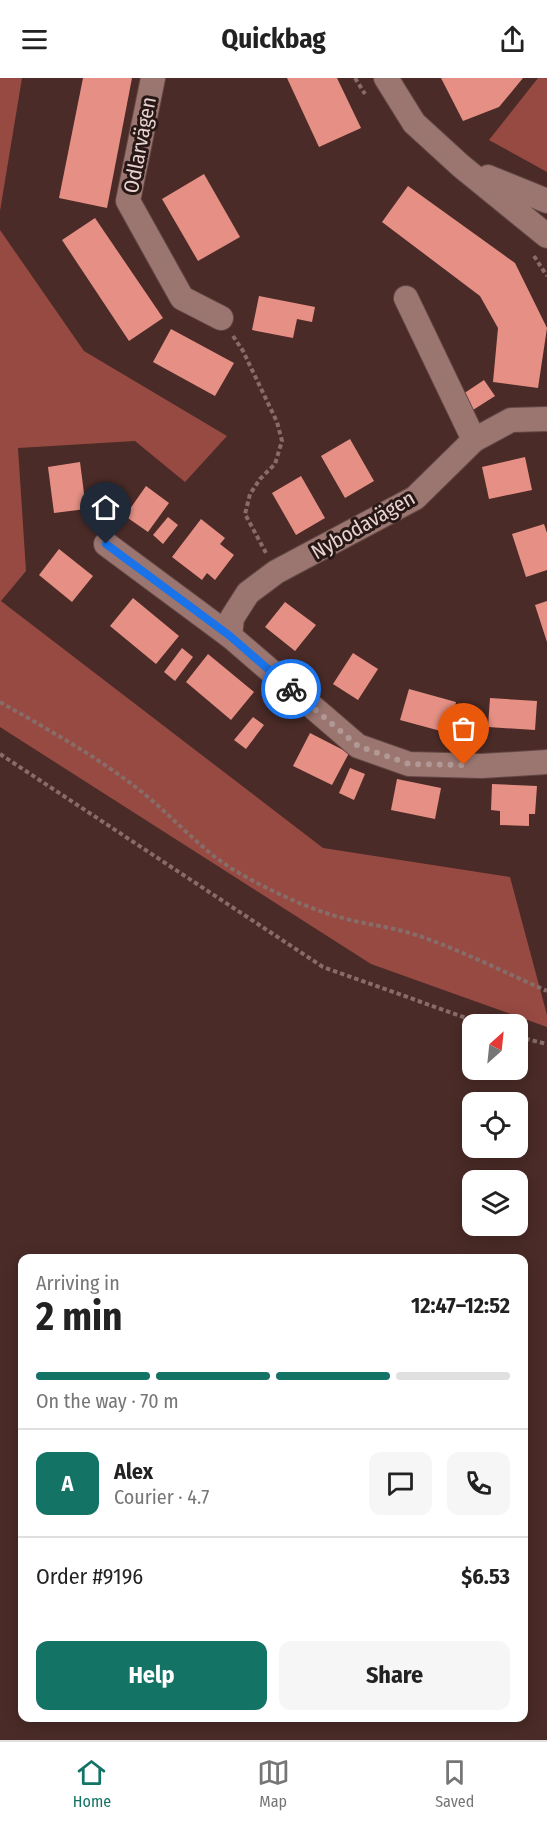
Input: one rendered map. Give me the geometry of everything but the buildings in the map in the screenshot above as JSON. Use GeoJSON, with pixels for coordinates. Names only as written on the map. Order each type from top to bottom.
{"type":"FeatureCollection","features":[{"type":"Feature","properties":{"kind":"street","name":"Odlarvägen"},"geometry":{"type":"LineString","coordinates":[[153,78],[128,201],[182,298],[221,318]]}},
{"type":"Feature","properties":{"kind":"street"},"geometry":{"type":"LineString","coordinates":[[386,78],[414,123],[547,236]]}},
{"type":"Feature","properties":{"kind":"street"},"geometry":{"type":"LineString","coordinates":[[461,165],[547,201]]}},
{"type":"Feature","properties":{"kind":"street"},"geometry":{"type":"LineString","coordinates":[[406,298],[474,440]]}},
{"type":"Feature","properties":{"kind":"street","name":"Nybodavägen"},"geometry":{"type":"LineString","coordinates":[[230,636],[232,618],[248,593],[276,572],[415,498],[474,440],[511,420],[547,419]]}},
{"type":"Feature","properties":{"kind":"street"},"geometry":{"type":"LineString","coordinates":[[106,544],[230,636],[358,746],[409,764],[482,766],[547,762]]}},
{"type":"Feature","properties":{"kind":"path"},"geometry":{"type":"LineString","coordinates":[[221,318],[243,351],[278,422],[282,441],[275,464],[260,479],[250,494],[245,514],[276,572]]}},
{"type":"Feature","properties":{"kind":"path"},"geometry":{"type":"LineString","coordinates":[[0,702],[61,737],[138,789],[192,837],[236,871],[276,892],[339,917],[387,926],[460,951],[547,992]]}},
{"type":"Feature","properties":{"kind":"path"},"geometry":{"type":"LineString","coordinates":[[0,754],[323,967],[462,1017]]}},
{"type":"Feature","properties":{"kind":"path"},"geometry":{"type":"LineString","coordinates":[[528,1039],[547,1044]]}},
{"type":"Feature","properties":{"kind":"shaded area"},"geometry":{"type":"Polygon","coordinates":[[[0,78],[22,78],[0,211],[0,78]]]}},
{"type":"Feature","properties":{"kind":"shaded area"},"geometry":{"type":"Polygon","coordinates":[[[538,78],[547,78],[547,172],[489,140],[538,78]]]}},
{"type":"Feature","properties":{"kind":"shaded area"},"geometry":{"type":"Polygon","coordinates":[[[0,230],[84,351],[227,436],[185,482],[135,441],[18,448],[26,571],[1,601],[323,848],[510,877],[547,1015],[547,1027],[528,1020],[528,1014],[511,1014],[371,964],[0,727],[0,230]]]}},
{"type":"Feature","properties":{"kind":"way so far"},"geometry":{"type":"LineString","coordinates":[[291,689],[358,746],[409,764],[464,765]]}},
{"type":"Feature","properties":{"kind":"route"},"geometry":{"type":"LineString","coordinates":[[106,544],[230,636],[291,689]]}}]}
